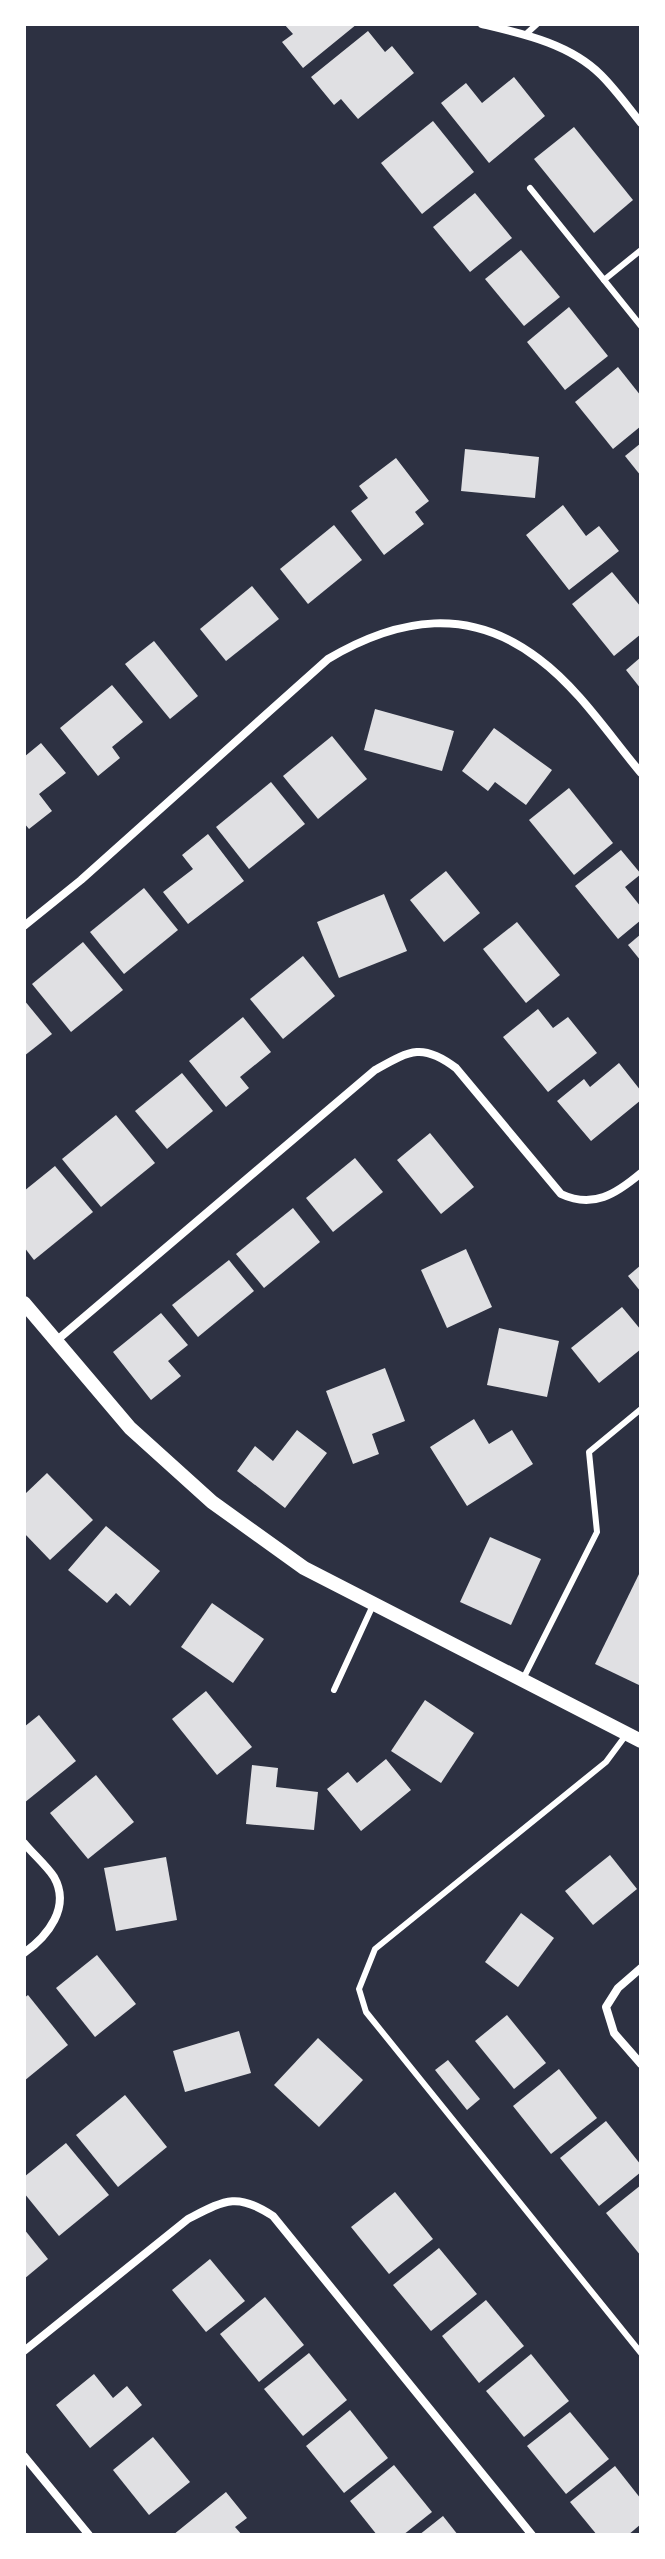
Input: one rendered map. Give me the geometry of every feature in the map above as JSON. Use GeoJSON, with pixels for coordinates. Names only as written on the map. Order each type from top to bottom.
{"type":"FeatureCollection","features":[{"type":"Feature","properties":{"kind":"street"},"geometry":{"type":"LineString","coordinates":[[482,24],[565,50],[600,74],[641,123]]}},
{"type":"Feature","properties":{"kind":"street"},"geometry":{"type":"LineString","coordinates":[[24,926],[81,880],[328,659],[357,642],[390,630],[451,622],[468,624],[510,641],[540,659],[570,688],[641,773]]}},
{"type":"Feature","properties":{"kind":"street"},"geometry":{"type":"LineString","coordinates":[[56,1341],[375,1070],[408,1052],[424,1051],[439,1055],[456,1068],[561,1194],[577,1202],[603,1198],[626,1186],[641,1173]]}},
{"type":"Feature","properties":{"kind":"street"},"geometry":{"type":"LineString","coordinates":[[24,1303],[130,1428],[212,1502],[304,1568],[641,1741]]}},
{"type":"Feature","properties":{"kind":"street"},"geometry":{"type":"LineString","coordinates":[[24,1843],[54,1878],[61,1897],[58,1914],[40,1941],[24,1953]]}},
{"type":"Feature","properties":{"kind":"street"},"geometry":{"type":"LineString","coordinates":[[641,1968],[618,1988],[606,2007],[614,2033],[641,2064]]}},
{"type":"Feature","properties":{"kind":"street"},"geometry":{"type":"LineString","coordinates":[[24,2351],[188,2219],[215,2205],[238,2200],[258,2206],[273,2216],[532,2535]]}},
{"type":"Feature","properties":{"kind":"street"},"geometry":{"type":"LineString","coordinates":[[24,2456],[89,2535]]}},
{"type":"Feature","properties":{"kind":"lane"},"geometry":{"type":"LineString","coordinates":[[525,35],[537,24]]}},
{"type":"Feature","properties":{"kind":"lane"},"geometry":{"type":"LineString","coordinates":[[530,188],[641,326]]}},
{"type":"Feature","properties":{"kind":"lane"},"geometry":{"type":"LineString","coordinates":[[604,280],[641,250]]}},
{"type":"Feature","properties":{"kind":"lane"},"geometry":{"type":"LineString","coordinates":[[523,1679],[597,1532],[589,1452],[641,1409]]}},
{"type":"Feature","properties":{"kind":"lane"},"geometry":{"type":"LineString","coordinates":[[334,1690],[374,1603]]}},
{"type":"Feature","properties":{"kind":"lane"},"geometry":{"type":"LineString","coordinates":[[627,1734],[606,1762],[375,1949],[359,1989],[366,2012],[641,2353]]}},
{"type":"Feature","properties":{"kind":"building"},"geometry":{"type":"Polygon","coordinates":[[[284,24],[357,24],[303,68],[282,42],[293,34],[284,24]]]}},
{"type":"Feature","properties":{"kind":"building"},"geometry":{"type":"Polygon","coordinates":[[[368,31],[385,52],[392,46],[414,73],[358,119],[341,99],[334,105],[311,77],[368,31]]]}},
{"type":"Feature","properties":{"kind":"building"},"geometry":{"type":"Polygon","coordinates":[[[514,77],[545,116],[489,163],[441,103],[466,83],[482,103],[514,77]]]}},
{"type":"Feature","properties":{"kind":"building"},"geometry":{"type":"Polygon","coordinates":[[[433,121],[474,172],[422,214],[381,163],[433,121]]]}},
{"type":"Feature","properties":{"kind":"building"},"geometry":{"type":"Polygon","coordinates":[[[574,127],[633,200],[594,233],[534,159],[574,127]]]}},
{"type":"Feature","properties":{"kind":"building"},"geometry":{"type":"Polygon","coordinates":[[[475,193],[512,238],[470,272],[433,227],[475,193]]]}},
{"type":"Feature","properties":{"kind":"building"},"geometry":{"type":"Polygon","coordinates":[[[521,250],[560,297],[524,326],[485,279],[521,250]]]}},
{"type":"Feature","properties":{"kind":"building"},"geometry":{"type":"Polygon","coordinates":[[[569,307],[608,356],[565,390],[527,342],[569,307]]]}},
{"type":"Feature","properties":{"kind":"building"},"geometry":{"type":"Polygon","coordinates":[[[618,367],[641,396],[641,426],[613,449],[575,402],[618,367]]]}},
{"type":"Feature","properties":{"kind":"building"},"geometry":{"type":"Polygon","coordinates":[[[641,443],[641,476],[625,456],[641,443]]]}},
{"type":"Feature","properties":{"kind":"building"},"geometry":{"type":"Polygon","coordinates":[[[465,449],[539,457],[535,498],[461,491],[465,449]]]}},
{"type":"Feature","properties":{"kind":"building"},"geometry":{"type":"Polygon","coordinates":[[[396,458],[429,501],[415,512],[424,524],[384,555],[351,511],[368,498],[359,486],[396,458]]]}},
{"type":"Feature","properties":{"kind":"building"},"geometry":{"type":"Polygon","coordinates":[[[563,505],[586,536],[599,526],[619,551],[569,590],[526,535],[563,505]]]}},
{"type":"Feature","properties":{"kind":"building"},"geometry":{"type":"Polygon","coordinates":[[[334,525],[362,560],[308,604],[280,569],[334,525]]]}},
{"type":"Feature","properties":{"kind":"building"},"geometry":{"type":"Polygon","coordinates":[[[612,572],[641,607],[641,634],[614,656],[572,604],[612,572]]]}},
{"type":"Feature","properties":{"kind":"building"},"geometry":{"type":"Polygon","coordinates":[[[252,586],[279,619],[226,661],[200,629],[252,586]]]}},
{"type":"Feature","properties":{"kind":"building"},"geometry":{"type":"Polygon","coordinates":[[[154,641],[198,696],[170,719],[125,664],[154,641]]]}},
{"type":"Feature","properties":{"kind":"building"},"geometry":{"type":"Polygon","coordinates":[[[641,657],[641,689],[626,670],[641,657]]]}},
{"type":"Feature","properties":{"kind":"building"},"geometry":{"type":"Polygon","coordinates":[[[112,685],[143,722],[112,747],[120,758],[98,776],[60,728],[112,685]]]}},
{"type":"Feature","properties":{"kind":"building"},"geometry":{"type":"Polygon","coordinates":[[[375,709],[454,731],[442,771],[364,750],[375,709]]]}},
{"type":"Feature","properties":{"kind":"building"},"geometry":{"type":"Polygon","coordinates":[[[494,728],[552,770],[526,805],[495,782],[488,791],[462,771],[494,728]]]}},
{"type":"Feature","properties":{"kind":"building"},"geometry":{"type":"Polygon","coordinates":[[[332,736],[367,779],[318,819],[283,776],[332,736]]]}},
{"type":"Feature","properties":{"kind":"building"},"geometry":{"type":"Polygon","coordinates":[[[41,743],[66,773],[39,794],[52,811],[29,829],[24,823],[24,757],[41,743]]]}},
{"type":"Feature","properties":{"kind":"building"},"geometry":{"type":"Polygon","coordinates":[[[271,782],[305,824],[249,869],[216,827],[271,782]]]}},
{"type":"Feature","properties":{"kind":"building"},"geometry":{"type":"Polygon","coordinates":[[[569,788],[613,843],[574,875],[529,820],[569,788]]]}},
{"type":"Feature","properties":{"kind":"building"},"geometry":{"type":"Polygon","coordinates":[[[208,834],[244,881],[188,924],[163,892],[193,869],[182,855],[208,834]]]}},
{"type":"Feature","properties":{"kind":"building"},"geometry":{"type":"Polygon","coordinates":[[[621,850],[641,874],[625,887],[641,907],[641,920],[618,939],[575,886],[621,850]]]}},
{"type":"Feature","properties":{"kind":"building"},"geometry":{"type":"Polygon","coordinates":[[[446,871],[480,913],[444,942],[410,900],[446,871]]]}},
{"type":"Feature","properties":{"kind":"building"},"geometry":{"type":"Polygon","coordinates":[[[144,888],[178,930],[124,974],[90,932],[144,888]]]}},
{"type":"Feature","properties":{"kind":"building"},"geometry":{"type":"Polygon","coordinates":[[[384,894],[407,951],[339,978],[317,922],[384,894]]]}},
{"type":"Feature","properties":{"kind":"building"},"geometry":{"type":"Polygon","coordinates":[[[517,922],[560,975],[526,1003],[483,949],[517,922]]]}},
{"type":"Feature","properties":{"kind":"building"},"geometry":{"type":"Polygon","coordinates":[[[641,934],[641,961],[628,945],[641,934]]]}},
{"type":"Feature","properties":{"kind":"building"},"geometry":{"type":"Polygon","coordinates":[[[83,942],[123,990],[71,1032],[32,984],[83,942]]]}},
{"type":"Feature","properties":{"kind":"building"},"geometry":{"type":"Polygon","coordinates":[[[303,956],[335,996],[283,1039],[250,999],[303,956]]]}},
{"type":"Feature","properties":{"kind":"building"},"geometry":{"type":"Polygon","coordinates":[[[24,1000],[52,1034],[24,1056],[24,1000]]]}},
{"type":"Feature","properties":{"kind":"building"},"geometry":{"type":"Polygon","coordinates":[[[538,1009],[553,1028],[568,1017],[597,1053],[548,1092],[503,1037],[538,1009]]]}},
{"type":"Feature","properties":{"kind":"building"},"geometry":{"type":"Polygon","coordinates":[[[243,1017],[271,1052],[240,1077],[249,1088],[226,1107],[189,1061],[243,1017]]]}},
{"type":"Feature","properties":{"kind":"building"},"geometry":{"type":"Polygon","coordinates":[[[619,1063],[641,1091],[641,1100],[591,1141],[557,1101],[584,1079],[590,1087],[619,1063]]]}},
{"type":"Feature","properties":{"kind":"building"},"geometry":{"type":"Polygon","coordinates":[[[182,1073],[213,1111],[167,1149],[135,1111],[182,1073]]]}},
{"type":"Feature","properties":{"kind":"building"},"geometry":{"type":"Polygon","coordinates":[[[116,1115],[155,1163],[101,1207],[62,1159],[116,1115]]]}},
{"type":"Feature","properties":{"kind":"building"},"geometry":{"type":"Polygon","coordinates":[[[430,1133],[474,1187],[441,1214],[397,1160],[430,1133]]]}},
{"type":"Feature","properties":{"kind":"building"},"geometry":{"type":"Polygon","coordinates":[[[355,1158],[383,1192],[333,1232],[306,1198],[355,1158]]]}},
{"type":"Feature","properties":{"kind":"building"},"geometry":{"type":"Polygon","coordinates":[[[55,1166],[93,1212],[34,1260],[24,1247],[24,1191],[55,1166]]]}},
{"type":"Feature","properties":{"kind":"building"},"geometry":{"type":"Polygon","coordinates":[[[293,1208],[320,1242],[264,1288],[236,1254],[293,1208]]]}},
{"type":"Feature","properties":{"kind":"building"},"geometry":{"type":"Polygon","coordinates":[[[466,1249],[492,1307],[447,1328],[421,1270],[466,1249]]]}},
{"type":"Feature","properties":{"kind":"building"},"geometry":{"type":"Polygon","coordinates":[[[229,1260],[254,1291],[198,1337],[172,1305],[229,1260]]]}},
{"type":"Feature","properties":{"kind":"building"},"geometry":{"type":"Polygon","coordinates":[[[641,1265],[641,1292],[628,1276],[641,1265]]]}},
{"type":"Feature","properties":{"kind":"building"},"geometry":{"type":"Polygon","coordinates":[[[622,1307],[641,1330],[641,1349],[599,1383],[571,1348],[622,1307]]]}},
{"type":"Feature","properties":{"kind":"building"},"geometry":{"type":"Polygon","coordinates":[[[161,1313],[188,1345],[168,1361],[181,1376],[151,1400],[113,1352],[161,1313]]]}},
{"type":"Feature","properties":{"kind":"building"},"geometry":{"type":"Polygon","coordinates":[[[499,1328],[559,1341],[547,1397],[487,1385],[499,1328]]]}},
{"type":"Feature","properties":{"kind":"building"},"geometry":{"type":"Polygon","coordinates":[[[385,1368],[405,1421],[372,1434],[379,1454],[353,1464],[326,1391],[385,1368]]]}},
{"type":"Feature","properties":{"kind":"building"},"geometry":{"type":"Polygon","coordinates":[[[474,1419],[489,1444],[512,1430],[533,1464],[467,1506],[430,1447],[474,1419]]]}},
{"type":"Feature","properties":{"kind":"building"},"geometry":{"type":"Polygon","coordinates":[[[297,1430],[327,1453],[285,1508],[237,1471],[255,1446],[273,1461],[297,1430]]]}},
{"type":"Feature","properties":{"kind":"building"},"geometry":{"type":"Polygon","coordinates":[[[47,1473],[93,1520],[50,1560],[24,1533],[24,1495],[47,1473]]]}},
{"type":"Feature","properties":{"kind":"building"},"geometry":{"type":"Polygon","coordinates":[[[106,1526],[160,1571],[130,1606],[116,1593],[107,1603],[68,1570],[106,1526]]]}},
{"type":"Feature","properties":{"kind":"building"},"geometry":{"type":"Polygon","coordinates":[[[490,1537],[541,1559],[511,1625],[460,1602],[490,1537]]]}},
{"type":"Feature","properties":{"kind":"building"},"geometry":{"type":"Polygon","coordinates":[[[641,1570],[641,1686],[595,1664],[641,1570]]]}},
{"type":"Feature","properties":{"kind":"building"},"geometry":{"type":"Polygon","coordinates":[[[212,1603],[264,1639],[233,1683],[181,1647],[212,1603]]]}},
{"type":"Feature","properties":{"kind":"building"},"geometry":{"type":"Polygon","coordinates":[[[206,1691],[252,1747],[217,1775],[172,1719],[206,1691]]]}},
{"type":"Feature","properties":{"kind":"building"},"geometry":{"type":"Polygon","coordinates":[[[425,1700],[474,1733],[441,1783],[391,1751],[425,1700]]]}},
{"type":"Feature","properties":{"kind":"building"},"geometry":{"type":"Polygon","coordinates":[[[39,1715],[76,1761],[24,1803],[24,1727],[39,1715]]]}},
{"type":"Feature","properties":{"kind":"building"},"geometry":{"type":"Polygon","coordinates":[[[386,1759],[411,1790],[361,1831],[327,1789],[348,1772],[357,1783],[386,1759]]]}},
{"type":"Feature","properties":{"kind":"building"},"geometry":{"type":"Polygon","coordinates":[[[252,1765],[278,1768],[276,1787],[318,1792],[314,1830],[246,1824],[252,1765]]]}},
{"type":"Feature","properties":{"kind":"building"},"geometry":{"type":"Polygon","coordinates":[[[96,1775],[134,1822],[88,1859],[50,1813],[96,1775]]]}},
{"type":"Feature","properties":{"kind":"building"},"geometry":{"type":"Polygon","coordinates":[[[610,1855],[637,1889],[593,1925],[565,1891],[610,1855]]]}},
{"type":"Feature","properties":{"kind":"building"},"geometry":{"type":"Polygon","coordinates":[[[166,1857],[177,1920],[116,1931],[104,1868],[166,1857]]]}},
{"type":"Feature","properties":{"kind":"building"},"geometry":{"type":"Polygon","coordinates":[[[521,1913],[554,1938],[518,1987],[485,1962],[521,1913]]]}},
{"type":"Feature","properties":{"kind":"building"},"geometry":{"type":"Polygon","coordinates":[[[97,1955],[136,2004],[95,2037],[56,1988],[97,1955]]]}},
{"type":"Feature","properties":{"kind":"building"},"geometry":{"type":"Polygon","coordinates":[[[28,1995],[68,2045],[24,2081],[24,1998],[28,1995]]]}},
{"type":"Feature","properties":{"kind":"building"},"geometry":{"type":"Polygon","coordinates":[[[507,2015],[546,2063],[514,2089],[475,2041],[507,2015]]]}},
{"type":"Feature","properties":{"kind":"building"},"geometry":{"type":"Polygon","coordinates":[[[239,2031],[251,2073],[185,2092],[173,2051],[239,2031]]]}},
{"type":"Feature","properties":{"kind":"building"},"geometry":{"type":"Polygon","coordinates":[[[318,2038],[363,2080],[319,2127],[274,2085],[318,2038]]]}},
{"type":"Feature","properties":{"kind":"building"},"geometry":{"type":"Polygon","coordinates":[[[448,2060],[480,2099],[467,2110],[435,2070],[448,2060]]]}},
{"type":"Feature","properties":{"kind":"building"},"geometry":{"type":"Polygon","coordinates":[[[559,2069],[597,2118],[551,2154],[513,2106],[559,2069]]]}},
{"type":"Feature","properties":{"kind":"building"},"geometry":{"type":"Polygon","coordinates":[[[125,2095],[167,2147],[118,2187],[76,2135],[125,2095]]]}},
{"type":"Feature","properties":{"kind":"building"},"geometry":{"type":"Polygon","coordinates":[[[606,2121],[641,2165],[641,2172],[599,2206],[560,2158],[606,2121]]]}},
{"type":"Feature","properties":{"kind":"building"},"geometry":{"type":"Polygon","coordinates":[[[66,2143],[109,2195],[59,2236],[24,2193],[24,2177],[66,2143]]]}},
{"type":"Feature","properties":{"kind":"building"},"geometry":{"type":"Polygon","coordinates":[[[641,2185],[641,2256],[606,2213],[641,2185]]]}},
{"type":"Feature","properties":{"kind":"building"},"geometry":{"type":"Polygon","coordinates":[[[395,2192],[433,2239],[389,2274],[351,2227],[395,2192]]]}},
{"type":"Feature","properties":{"kind":"building"},"geometry":{"type":"Polygon","coordinates":[[[24,2229],[48,2259],[24,2279],[24,2229]]]}},
{"type":"Feature","properties":{"kind":"building"},"geometry":{"type":"Polygon","coordinates":[[[439,2248],[477,2294],[431,2331],[393,2285],[439,2248]]]}},
{"type":"Feature","properties":{"kind":"building"},"geometry":{"type":"Polygon","coordinates":[[[210,2259],[245,2301],[206,2332],[172,2290],[210,2259]]]}},
{"type":"Feature","properties":{"kind":"building"},"geometry":{"type":"Polygon","coordinates":[[[265,2297],[304,2345],[259,2382],[220,2334],[265,2297]]]}},
{"type":"Feature","properties":{"kind":"building"},"geometry":{"type":"Polygon","coordinates":[[[486,2300],[524,2346],[479,2383],[442,2336],[486,2300]]]}},
{"type":"Feature","properties":{"kind":"building"},"geometry":{"type":"Polygon","coordinates":[[[309,2353],[347,2400],[303,2436],[264,2389],[309,2353]]]}},
{"type":"Feature","properties":{"kind":"building"},"geometry":{"type":"Polygon","coordinates":[[[531,2354],[569,2401],[524,2437],[486,2391],[531,2354]]]}},
{"type":"Feature","properties":{"kind":"building"},"geometry":{"type":"Polygon","coordinates":[[[94,2374],[113,2398],[127,2386],[142,2405],[90,2448],[56,2405],[94,2374]]]}},
{"type":"Feature","properties":{"kind":"building"},"geometry":{"type":"Polygon","coordinates":[[[350,2410],[388,2458],[344,2493],[306,2446],[350,2410]]]}},
{"type":"Feature","properties":{"kind":"building"},"geometry":{"type":"Polygon","coordinates":[[[570,2412],[609,2459],[566,2494],[527,2446],[570,2412]]]}},
{"type":"Feature","properties":{"kind":"building"},"geometry":{"type":"Polygon","coordinates":[[[153,2437],[190,2482],[149,2515],[113,2470],[153,2437]]]}},
{"type":"Feature","properties":{"kind":"building"},"geometry":{"type":"Polygon","coordinates":[[[394,2465],[432,2512],[403,2535],[377,2535],[350,2501],[394,2465]]]}},
{"type":"Feature","properties":{"kind":"building"},"geometry":{"type":"Polygon","coordinates":[[[615,2466],[641,2499],[641,2524],[628,2535],[597,2535],[570,2502],[615,2466]]]}},
{"type":"Feature","properties":{"kind":"building"},"geometry":{"type":"Polygon","coordinates":[[[226,2492],[247,2518],[235,2527],[242,2535],[173,2535],[226,2492]]]}},
{"type":"Feature","properties":{"kind":"building"},"geometry":{"type":"Polygon","coordinates":[[[443,2516],[458,2535],[419,2535],[443,2516]]]}}]}
